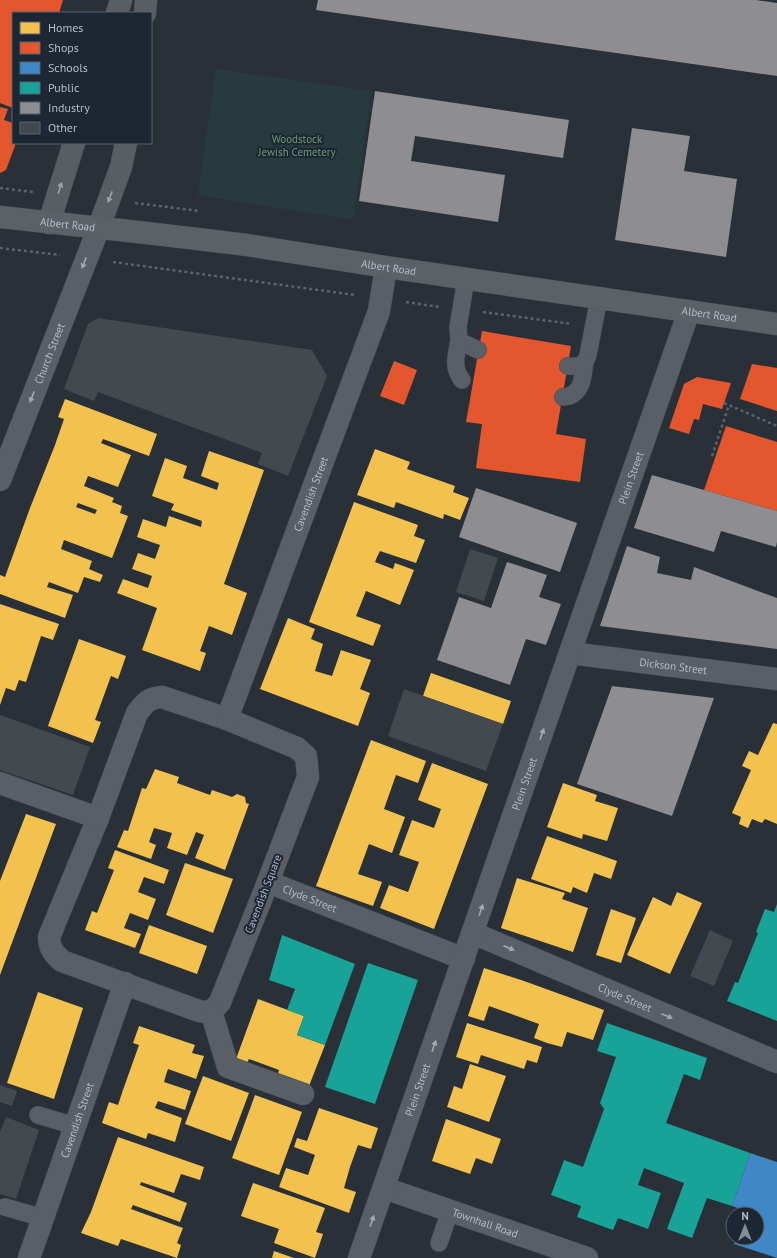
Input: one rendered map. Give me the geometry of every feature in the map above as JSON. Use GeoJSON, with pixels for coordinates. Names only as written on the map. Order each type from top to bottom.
{"type":"FeatureCollection","features":[{"type":"Feature","properties":{"kind":"main road"},"geometry":{"type":"LineString","coordinates":[[117,12],[121,0]]}},
{"type":"Feature","properties":{"kind":"main road"},"geometry":{"type":"LineString","coordinates":[[145,12],[146,0]]}},
{"type":"Feature","properties":{"kind":"main road"},"geometry":{"type":"LineString","coordinates":[[49,223],[74,144]]}},
{"type":"Feature","properties":{"kind":"main road"},"geometry":{"type":"LineString","coordinates":[[99,227],[122,167],[126,144]]}},
{"type":"Feature","properties":{"kind":"main road","name":"Albert Road"},"geometry":{"type":"LineString","coordinates":[[0,217],[99,227],[247,245],[466,279],[777,324]]}},
{"type":"Feature","properties":{"kind":"street","name":"Church Street"},"geometry":{"type":"LineString","coordinates":[[0,480],[8,438],[99,227]]}},
{"type":"Feature","properties":{"kind":"street","name":"Cavendish Street"},"geometry":{"type":"LineString","coordinates":[[227,719],[378,311],[386,267]]}},
{"type":"Feature","properties":{"kind":"street","name":"Plein Street"},"geometry":{"type":"LineString","coordinates":[[359,1258],[689,311]]}},
{"type":"Feature","properties":{"kind":"street","name":"Dickson Street"},"geometry":{"type":"LineString","coordinates":[[570,653],[777,679]]}},
{"type":"Feature","properties":{"kind":"street","name":"Cavendish Square"},"geometry":{"type":"LineString","coordinates":[[162,697],[227,719],[297,748],[306,756],[308,776],[220,1002],[214,1010],[207,1013],[199,1011],[62,961],[53,953],[49,944],[49,936],[98,818],[137,713],[144,703],[153,698],[162,697]]}},
{"type":"Feature","properties":{"kind":"street"},"geometry":{"type":"LineString","coordinates":[[0,783],[98,818]]}},
{"type":"Feature","properties":{"kind":"street","name":"Clyde Street"},"geometry":{"type":"LineString","coordinates":[[268,882],[464,958]]}},
{"type":"Feature","properties":{"kind":"street","name":"Clyde Street"},"geometry":{"type":"LineString","coordinates":[[473,933],[777,1062]]}},
{"type":"Feature","properties":{"kind":"street","name":"Cavendish Street"},"geometry":{"type":"LineString","coordinates":[[29,1258],[125,983]]}},
{"type":"Feature","properties":{"kind":"street"},"geometry":{"type":"LineString","coordinates":[[211,1011],[228,1067],[303,1094]]}},
{"type":"Feature","properties":{"kind":"street","name":"Townhall Road"},"geometry":{"type":"LineString","coordinates":[[384,1188],[587,1258]]}},
{"type":"Feature","properties":{"kind":"lane"},"geometry":{"type":"LineString","coordinates":[[462,380],[457,373],[455,366],[458,327],[466,279]]}},
{"type":"Feature","properties":{"kind":"lane"},"geometry":{"type":"LineString","coordinates":[[563,398],[570,397],[579,390],[584,375],[585,362],[588,355],[599,298]]}},
{"type":"Feature","properties":{"kind":"lane"},"geometry":{"type":"LineString","coordinates":[[458,341],[478,350]]}},
{"type":"Feature","properties":{"kind":"lane"},"geometry":{"type":"LineString","coordinates":[[568,366],[577,367],[585,362]]}},
{"type":"Feature","properties":{"kind":"lane"},"geometry":{"type":"LineString","coordinates":[[38,1115],[76,1126]]}},
{"type":"Feature","properties":{"kind":"lane"},"geometry":{"type":"LineString","coordinates":[[5,1207],[44,1218]]}},
{"type":"Feature","properties":{"kind":"lane"},"geometry":{"type":"LineString","coordinates":[[439,1243],[450,1211]]}},
{"type":"Feature","properties":{"kind":"path"},"geometry":{"type":"LineString","coordinates":[[724,403],[777,426]]}},
{"type":"Feature","properties":{"kind":"path"},"geometry":{"type":"LineString","coordinates":[[712,456],[729,405]]}},
{"type":"Feature","properties":{"kind":"green space","name":"Woodstock Jewish Cemetery"},"geometry":{"type":"Polygon","coordinates":[[[216,69],[372,91],[353,220],[198,195],[216,69]]]}},
{"type":"Feature","properties":{"kind":"building: Homes"},"geometry":{"type":"Polygon","coordinates":[[[65,399],[157,434],[149,456],[103,439],[101,443],[131,455],[118,487],[88,476],[84,486],[114,498],[112,502],[122,506],[120,513],[128,516],[112,558],[64,540],[61,549],[92,561],[89,569],[103,575],[100,582],[84,577],[78,593],[49,582],[47,587],[73,595],[65,618],[0,594],[0,575],[5,577],[64,419],[58,417],[65,399]],[[78,503],[76,507],[95,514],[97,510],[78,503]]]}},
{"type":"Feature","properties":{"kind":"building: Homes"},"geometry":{"type":"Polygon","coordinates":[[[375,449],[410,462],[407,469],[455,486],[453,492],[469,498],[460,520],[444,514],[443,519],[396,502],[394,508],[357,495],[375,449]]]}},
{"type":"Feature","properties":{"kind":"building: Homes"},"geometry":{"type":"Polygon","coordinates":[[[209,451],[264,470],[224,584],[247,593],[232,635],[209,626],[200,651],[206,653],[200,671],[142,650],[157,608],[117,593],[123,579],[148,588],[152,576],[132,569],[138,553],[155,559],[160,545],[137,537],[143,519],[166,527],[169,516],[201,527],[202,521],[171,510],[174,504],[152,496],[165,458],[187,466],[183,478],[217,490],[219,483],[201,476],[209,451]]]}},
{"type":"Feature","properties":{"kind":"building: Homes"},"geometry":{"type":"Polygon","coordinates":[[[354,502],[418,525],[414,536],[425,540],[416,563],[380,551],[377,557],[375,562],[393,569],[395,563],[414,570],[400,605],[366,591],[356,616],[381,625],[373,646],[309,622],[354,502]]]}},
{"type":"Feature","properties":{"kind":"building: Homes"},"geometry":{"type":"Polygon","coordinates":[[[0,604],[59,624],[53,640],[41,636],[26,682],[19,680],[15,691],[6,688],[0,705],[0,604]]]}},
{"type":"Feature","properties":{"kind":"building: Homes"},"geometry":{"type":"Polygon","coordinates":[[[288,618],[315,629],[311,639],[323,644],[315,671],[332,676],[341,650],[371,660],[360,689],[370,693],[358,726],[260,689],[288,618]]]}},
{"type":"Feature","properties":{"kind":"building: Homes"},"geometry":{"type":"Polygon","coordinates":[[[79,639],[126,656],[118,679],[111,676],[95,720],[101,722],[93,743],[48,726],[79,639]]]}},
{"type":"Feature","properties":{"kind":"building: Homes"},"geometry":{"type":"Polygon","coordinates":[[[431,673],[511,701],[503,724],[423,696],[431,673]]]}},
{"type":"Feature","properties":{"kind":"building: Homes"},"geometry":{"type":"Polygon","coordinates":[[[773,723],[777,724],[777,824],[765,819],[762,823],[752,819],[748,828],[739,824],[741,817],[732,813],[751,770],[742,766],[749,751],[758,755],[773,723]]]}},
{"type":"Feature","properties":{"kind":"building: Homes"},"geometry":{"type":"Polygon","coordinates":[[[371,740],[426,761],[418,783],[396,775],[384,809],[405,817],[392,853],[369,844],[358,874],[382,882],[373,906],[316,886],[371,740]]]}},
{"type":"Feature","properties":{"kind":"building: Homes"},"geometry":{"type":"Polygon","coordinates":[[[432,763],[488,784],[434,929],[380,908],[389,885],[408,892],[419,862],[399,855],[412,820],[434,828],[441,809],[418,800],[432,763]]]}},
{"type":"Feature","properties":{"kind":"building: Homes"},"geometry":{"type":"Polygon","coordinates":[[[155,769],[179,777],[177,783],[210,795],[212,790],[232,797],[237,794],[245,797],[246,803],[249,804],[225,870],[195,858],[204,835],[196,832],[187,855],[167,848],[172,833],[154,828],[149,842],[156,845],[151,859],[117,847],[124,830],[128,831],[142,788],[146,789],[155,769]]]}},
{"type":"Feature","properties":{"kind":"building: Homes"},"geometry":{"type":"Polygon","coordinates":[[[563,783],[597,795],[595,801],[618,808],[607,841],[583,834],[582,839],[547,827],[563,783]]]}},
{"type":"Feature","properties":{"kind":"building: Homes"},"geometry":{"type":"Polygon","coordinates":[[[26,814],[56,824],[0,975],[0,881],[26,814]]]}},
{"type":"Feature","properties":{"kind":"building: Homes"},"geometry":{"type":"Polygon","coordinates":[[[547,836],[617,861],[611,879],[594,873],[587,893],[573,887],[571,893],[531,879],[547,836]]]}},
{"type":"Feature","properties":{"kind":"building: Homes"},"geometry":{"type":"Polygon","coordinates":[[[115,850],[169,870],[164,884],[144,877],[138,892],[156,899],[148,920],[130,913],[124,928],[141,934],[135,948],[85,930],[92,911],[97,913],[114,870],[108,868],[115,850]]]}},
{"type":"Feature","properties":{"kind":"building: Homes"},"geometry":{"type":"Polygon","coordinates":[[[185,863],[233,879],[213,933],[166,915],[185,863]]]}},
{"type":"Feature","properties":{"kind":"building: Homes"},"geometry":{"type":"Polygon","coordinates":[[[517,878],[565,893],[562,899],[588,908],[573,952],[501,928],[517,878]]]}},
{"type":"Feature","properties":{"kind":"building: Homes"},"geometry":{"type":"Polygon","coordinates":[[[677,892],[702,903],[670,974],[627,955],[653,897],[671,906],[677,892]]]}},
{"type":"Feature","properties":{"kind":"building: Homes"},"geometry":{"type":"Polygon","coordinates":[[[611,909],[636,918],[621,963],[596,955],[611,909]]]}},
{"type":"Feature","properties":{"kind":"building: Homes"},"geometry":{"type":"Polygon","coordinates":[[[149,925],[207,946],[197,974],[139,953],[149,925]]]}},
{"type":"Feature","properties":{"kind":"building: Homes"},"geometry":{"type":"Polygon","coordinates":[[[484,968],[604,1010],[593,1040],[567,1032],[562,1047],[547,1043],[534,1038],[539,1024],[489,1006],[484,1021],[468,1016],[484,968]]]}},
{"type":"Feature","properties":{"kind":"building: Homes"},"geometry":{"type":"Polygon","coordinates":[[[38,992],[83,1008],[54,1099],[7,1083],[38,992]]]}},
{"type":"Feature","properties":{"kind":"building: Homes"},"geometry":{"type":"Polygon","coordinates":[[[258,999],[304,1016],[297,1035],[325,1045],[309,1086],[278,1074],[279,1070],[249,1059],[247,1063],[236,1059],[258,999]]]}},
{"type":"Feature","properties":{"kind":"building: Homes"},"geometry":{"type":"Polygon","coordinates":[[[467,1023],[542,1047],[537,1063],[527,1060],[524,1069],[481,1055],[478,1064],[456,1057],[467,1023]]]}},
{"type":"Feature","properties":{"kind":"building: Homes"},"geometry":{"type":"Polygon","coordinates":[[[139,1026],[195,1045],[192,1053],[204,1056],[196,1079],[168,1069],[164,1082],[191,1091],[185,1110],[158,1101],[155,1108],[182,1118],[175,1142],[148,1133],[146,1139],[102,1123],[109,1102],[118,1105],[139,1045],[133,1043],[139,1026]]]}},
{"type":"Feature","properties":{"kind":"building: Homes"},"geometry":{"type":"Polygon","coordinates":[[[470,1064],[506,1076],[489,1122],[447,1107],[454,1086],[462,1089],[470,1064]]]}},
{"type":"Feature","properties":{"kind":"building: Homes"},"geometry":{"type":"Polygon","coordinates":[[[203,1076],[249,1093],[231,1141],[185,1124],[203,1076]]]}},
{"type":"Feature","properties":{"kind":"building: Homes"},"geometry":{"type":"Polygon","coordinates":[[[255,1095],[302,1112],[279,1175],[232,1158],[255,1095]]]}},
{"type":"Feature","properties":{"kind":"building: Homes"},"geometry":{"type":"Polygon","coordinates":[[[319,1108],[378,1128],[371,1149],[358,1145],[350,1167],[344,1188],[356,1192],[349,1213],[279,1187],[286,1168],[308,1175],[315,1155],[294,1147],[297,1138],[307,1141],[319,1108]]]}},
{"type":"Feature","properties":{"kind":"building: Homes"},"geometry":{"type":"Polygon","coordinates":[[[446,1119],[501,1139],[492,1164],[476,1158],[470,1174],[432,1161],[446,1119]]]}},
{"type":"Feature","properties":{"kind":"building: Homes"},"geometry":{"type":"Polygon","coordinates":[[[118,1137],[204,1167],[200,1180],[181,1174],[174,1193],[141,1182],[140,1185],[187,1203],[180,1222],[133,1205],[131,1209],[183,1228],[177,1243],[181,1245],[177,1258],[121,1239],[118,1246],[81,1233],[91,1212],[118,1137]]]}},
{"type":"Feature","properties":{"kind":"building: Homes"},"geometry":{"type":"Polygon","coordinates":[[[253,1183],[325,1208],[316,1232],[323,1234],[315,1258],[274,1243],[279,1229],[241,1216],[253,1183]]]}},
{"type":"Feature","properties":{"kind":"building: Homes"},"geometry":{"type":"Polygon","coordinates":[[[274,1251],[294,1258],[272,1258],[274,1251]]]}},
{"type":"Feature","properties":{"kind":"building: Shops"},"geometry":{"type":"Polygon","coordinates":[[[0,0],[63,0],[59,12],[12,12],[12,108],[0,103],[0,0]]]}},
{"type":"Feature","properties":{"kind":"building: Shops"},"geometry":{"type":"Polygon","coordinates":[[[0,107],[8,109],[4,120],[12,123],[12,144],[16,144],[6,170],[0,173],[0,107]]]}},
{"type":"Feature","properties":{"kind":"building: Shops"},"geometry":{"type":"Polygon","coordinates":[[[482,331],[571,346],[556,434],[586,439],[580,482],[476,468],[482,424],[466,422],[482,331]]]}},
{"type":"Feature","properties":{"kind":"building: Shops"},"geometry":{"type":"Polygon","coordinates":[[[394,361],[417,370],[404,405],[380,396],[394,361]]]}},
{"type":"Feature","properties":{"kind":"building: Shops"},"geometry":{"type":"Polygon","coordinates":[[[752,364],[777,368],[777,411],[740,399],[752,364]]]}},
{"type":"Feature","properties":{"kind":"building: Shops"},"geometry":{"type":"Polygon","coordinates":[[[697,377],[731,383],[722,409],[703,404],[699,420],[694,419],[689,434],[669,428],[684,384],[697,377]]]}},
{"type":"Feature","properties":{"kind":"building: Shops"},"geometry":{"type":"Polygon","coordinates":[[[726,426],[777,442],[777,511],[704,490],[726,426]]]}},
{"type":"Feature","properties":{"kind":"building: Schools"},"geometry":{"type":"Polygon","coordinates":[[[750,1153],[777,1162],[777,1258],[740,1246],[765,1246],[765,1206],[732,1206],[750,1153]]]}},
{"type":"Feature","properties":{"kind":"building: Public"},"geometry":{"type":"Polygon","coordinates":[[[777,904],[777,1021],[727,1001],[735,982],[738,983],[758,933],[756,932],[765,909],[774,912],[777,904]]]}},
{"type":"Feature","properties":{"kind":"building: Public"},"geometry":{"type":"Polygon","coordinates":[[[282,935],[355,964],[325,1045],[297,1035],[304,1016],[287,1010],[295,989],[269,980],[282,935]]]}},
{"type":"Feature","properties":{"kind":"building: Public"},"geometry":{"type":"Polygon","coordinates":[[[368,963],[418,980],[375,1104],[325,1087],[368,963]]]}},
{"type":"Feature","properties":{"kind":"building: Public"},"geometry":{"type":"Polygon","coordinates":[[[607,1023],[707,1058],[700,1080],[684,1074],[666,1123],[750,1153],[732,1206],[707,1198],[692,1238],[667,1229],[684,1183],[644,1168],[638,1185],[661,1193],[648,1229],[618,1218],[613,1230],[577,1217],[581,1206],[551,1195],[564,1160],[583,1167],[604,1109],[600,1103],[616,1057],[597,1051],[607,1023]]]}},
{"type":"Feature","properties":{"kind":"building: Industry"},"geometry":{"type":"Polygon","coordinates":[[[318,0],[756,0],[777,3],[777,76],[316,10],[318,0]]]}},
{"type":"Feature","properties":{"kind":"building: Industry"},"geometry":{"type":"Polygon","coordinates":[[[375,91],[569,120],[563,158],[415,136],[411,161],[505,175],[498,222],[359,201],[375,91]]]}},
{"type":"Feature","properties":{"kind":"building: Industry"},"geometry":{"type":"Polygon","coordinates":[[[632,128],[690,136],[684,171],[737,179],[726,257],[615,240],[632,128]]]}},
{"type":"Feature","properties":{"kind":"building: Industry"},"geometry":{"type":"Polygon","coordinates":[[[652,475],[777,511],[776,547],[721,531],[714,552],[634,528],[652,475]]]}},
{"type":"Feature","properties":{"kind":"building: Industry"},"geometry":{"type":"Polygon","coordinates":[[[476,488],[577,523],[560,572],[459,537],[476,488]]]}},
{"type":"Feature","properties":{"kind":"building: Industry"},"geometry":{"type":"Polygon","coordinates":[[[627,546],[660,557],[657,573],[691,580],[694,567],[777,598],[777,649],[600,626],[627,546]]]}},
{"type":"Feature","properties":{"kind":"building: Industry"},"geometry":{"type":"Polygon","coordinates":[[[507,562],[547,575],[539,597],[561,604],[546,645],[526,639],[510,685],[437,660],[459,597],[491,608],[507,562]]]}},
{"type":"Feature","properties":{"kind":"building: Industry"},"geometry":{"type":"Polygon","coordinates":[[[612,686],[714,698],[672,816],[577,784],[612,686]]]}},
{"type":"Feature","properties":{"kind":"building: Other"},"geometry":{"type":"Polygon","coordinates":[[[98,318],[312,350],[327,376],[288,476],[258,464],[262,453],[98,392],[94,401],[64,389],[88,324],[98,318]]]}},
{"type":"Feature","properties":{"kind":"building: Other"},"geometry":{"type":"Polygon","coordinates":[[[470,549],[498,558],[484,601],[456,592],[470,549]]]}},
{"type":"Feature","properties":{"kind":"building: Other"},"geometry":{"type":"Polygon","coordinates":[[[404,689],[503,724],[486,771],[388,736],[404,689]]]}},
{"type":"Feature","properties":{"kind":"building: Other"},"geometry":{"type":"Polygon","coordinates":[[[0,715],[90,747],[73,795],[0,770],[0,715]]]}},
{"type":"Feature","properties":{"kind":"building: Other"},"geometry":{"type":"Polygon","coordinates":[[[710,930],[733,941],[714,986],[690,976],[710,930]]]}},
{"type":"Feature","properties":{"kind":"building: Other"},"geometry":{"type":"Polygon","coordinates":[[[0,1085],[17,1091],[12,1106],[0,1102],[0,1085]]]}},
{"type":"Feature","properties":{"kind":"building: Other"},"geometry":{"type":"Polygon","coordinates":[[[6,1117],[39,1130],[16,1199],[0,1194],[0,1132],[6,1117]]]}}]}
